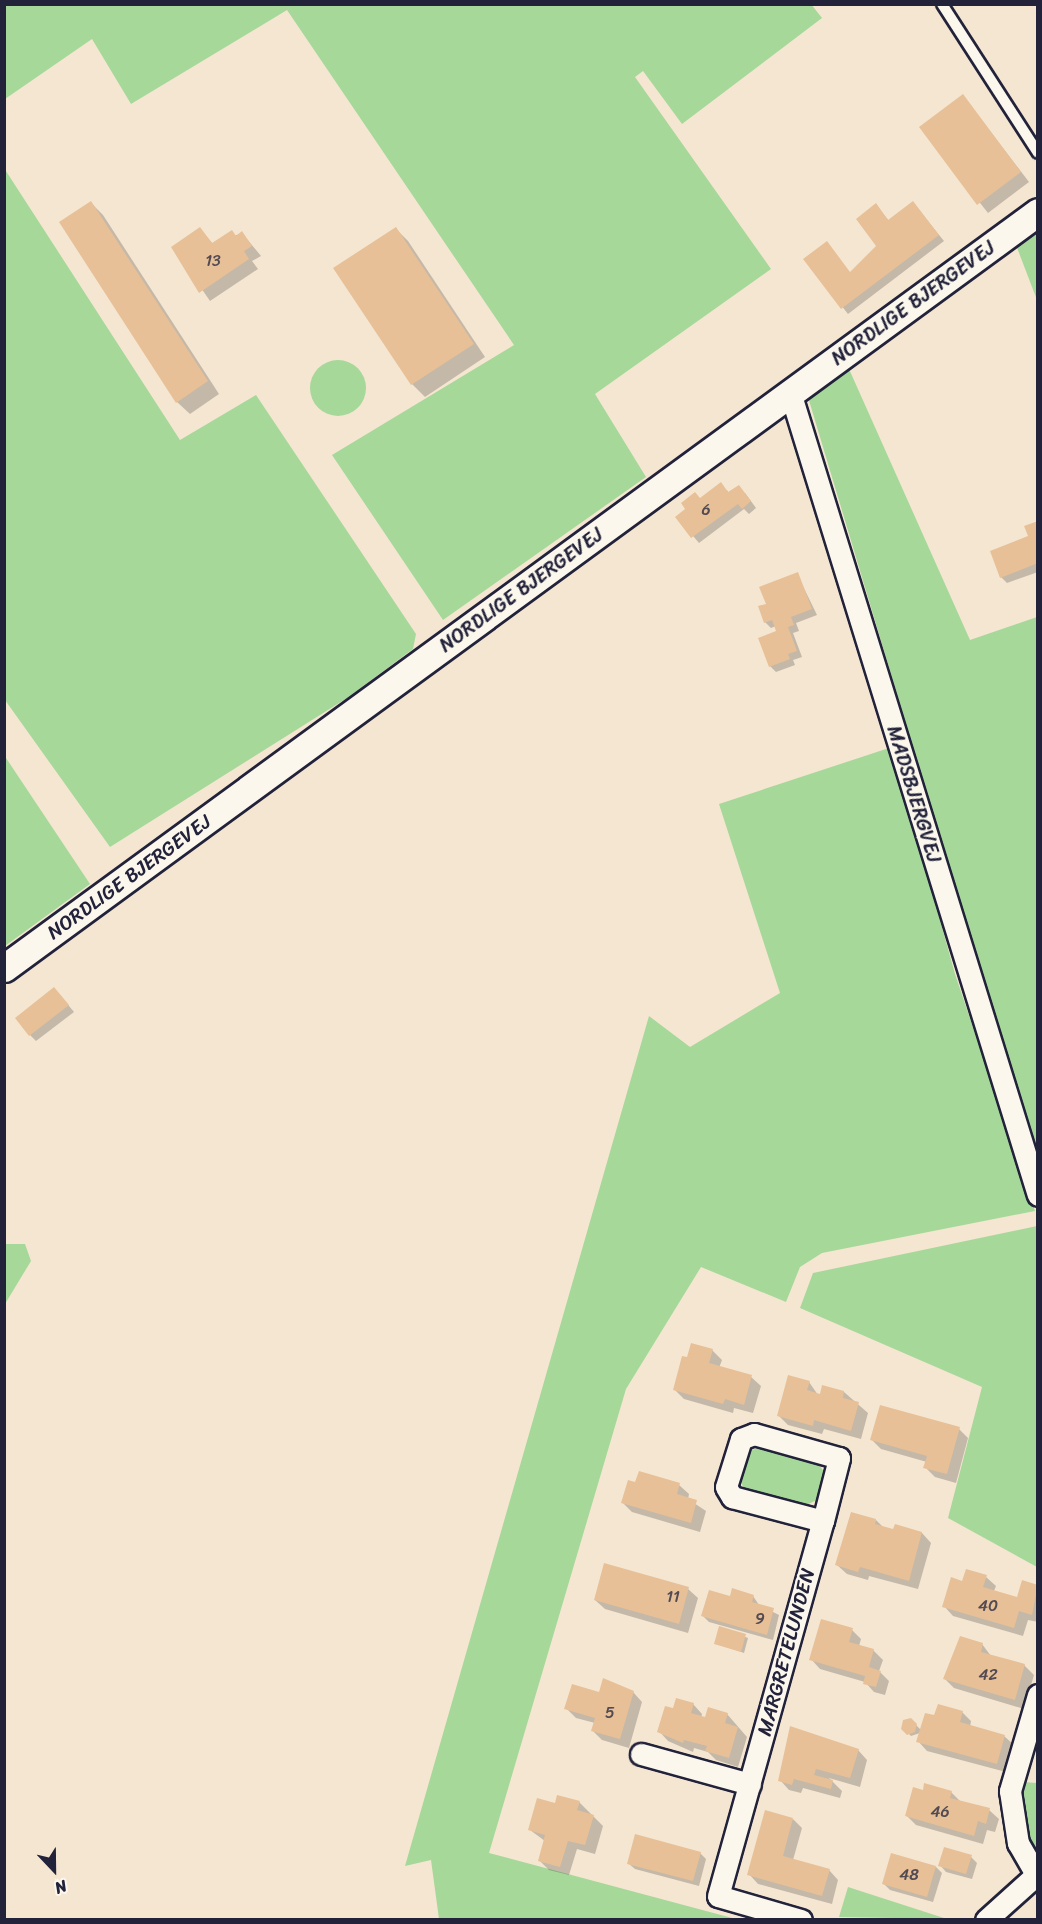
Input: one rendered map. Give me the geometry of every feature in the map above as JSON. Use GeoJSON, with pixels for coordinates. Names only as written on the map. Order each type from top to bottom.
{"type":"FeatureCollection","features":[{"type":"Feature","properties":{"kind":"street","name":"NORDLIGE BJERGEVEJ"},"geometry":{"type":"LineString","coordinates":[[4,968],[1038,212]]}},
{"type":"Feature","properties":{"kind":"street","name":"MADSBJERGVEJ"},"geometry":{"type":"LineString","coordinates":[[790,392],[1038,1195]]}},
{"type":"Feature","properties":{"kind":"street","name":"MARGRETELUNDEN"},"geometry":{"type":"LineString","coordinates":[[801,1920],[718,1896],[823,1521],[839,1458],[754,1434],[741,1439],[726,1487],[732,1497],[823,1521]]}},
{"type":"Feature","properties":{"kind":"street"},"geometry":{"type":"LineString","coordinates":[[986,1920],[1036,1877],[1018,1843],[1010,1791],[1038,1695]]}},
{"type":"Feature","properties":{"kind":"street"},"geometry":{"type":"LineString","coordinates":[[641,1754],[750,1784]]}},
{"type":"Feature","properties":{"kind":"lane"},"geometry":{"type":"LineString","coordinates":[[942,4],[1038,153]]}},
{"type":"Feature","properties":{"kind":"green space"},"geometry":{"type":"Polygon","coordinates":[[[811,4],[822,18],[682,124],[643,71],[635,77],[771,269],[595,394],[646,477],[443,620],[332,455],[514,345],[287,10],[131,104],[92,39],[5,99],[5,5],[811,4]]]}},
{"type":"Feature","properties":{"kind":"green space"},"geometry":{"type":"Polygon","coordinates":[[[4,168],[180,440],[256,395],[416,634],[413,649],[347,698],[110,847],[5,700],[4,168]]]}},
{"type":"Feature","properties":{"kind":"green space"},"geometry":{"type":"Polygon","coordinates":[[[1037,230],[1037,300],[1016,245],[1037,230]]]}},
{"type":"Feature","properties":{"kind":"green space"},"geometry":{"type":"Polygon","coordinates":[[[333,360],[343,360],[358,368],[364,377],[366,388],[364,399],[358,408],[343,416],[333,416],[322,411],[315,404],[310,393],[310,383],[315,372],[322,365],[333,360]]]}},
{"type":"Feature","properties":{"kind":"green space"},"geometry":{"type":"Polygon","coordinates":[[[849,369],[970,640],[1037,617],[1037,1162],[808,397],[849,369]]]}},
{"type":"Feature","properties":{"kind":"green space"},"geometry":{"type":"Polygon","coordinates":[[[892,747],[955,974],[1035,1211],[822,1253],[800,1267],[786,1302],[701,1267],[626,1389],[489,1853],[736,1919],[439,1919],[431,1860],[405,1866],[649,1016],[690,1047],[780,993],[719,804],[892,747]]]}},
{"type":"Feature","properties":{"kind":"green space"},"geometry":{"type":"Polygon","coordinates":[[[4,755],[90,884],[5,946],[4,946],[4,755]]]}},
{"type":"Feature","properties":{"kind":"green space"},"geometry":{"type":"Polygon","coordinates":[[[1037,1226],[1037,1567],[948,1518],[982,1387],[800,1308],[813,1273],[1037,1226]]]}},
{"type":"Feature","properties":{"kind":"green space"},"geometry":{"type":"Polygon","coordinates":[[[5,1244],[25,1244],[31,1261],[5,1304],[5,1244]]]}},
{"type":"Feature","properties":{"kind":"green space"},"geometry":{"type":"Polygon","coordinates":[[[761,1446],[817,1462],[825,1473],[819,1499],[802,1507],[743,1487],[738,1473],[746,1453],[761,1446]]]}},
{"type":"Feature","properties":{"kind":"green space"},"geometry":{"type":"Polygon","coordinates":[[[1023,1782],[1037,1783],[1037,1860],[1024,1835],[1020,1797],[1023,1782]]]}},
{"type":"Feature","properties":{"kind":"green space"},"geometry":{"type":"Polygon","coordinates":[[[848,1887],[947,1919],[839,1917],[848,1887]]]}},
{"type":"Feature","properties":{"kind":"building"},"geometry":{"type":"Polygon","coordinates":[[[963,94],[1021,172],[977,205],[919,127],[963,94]]]}},
{"type":"Feature","properties":{"kind":"building"},"geometry":{"type":"Polygon","coordinates":[[[91,201],[208,381],[176,403],[59,222],[91,201]]]}},
{"type":"Feature","properties":{"kind":"building"},"geometry":{"type":"Polygon","coordinates":[[[913,201],[939,235],[841,309],[803,259],[827,241],[850,272],[876,246],[856,219],[876,203],[888,220],[913,201]]]}},
{"type":"Feature","properties":{"kind":"building"},"geometry":{"type":"Polygon","coordinates":[[[200,227],[212,243],[232,230],[236,236],[242,231],[252,246],[244,251],[249,259],[199,293],[171,247],[200,227]]]}},
{"type":"Feature","properties":{"kind":"building"},"geometry":{"type":"Polygon","coordinates":[[[396,227],[474,344],[411,385],[333,268],[396,227]]]}},
{"type":"Feature","properties":{"kind":"building"},"geometry":{"type":"Polygon","coordinates":[[[721,482],[728,492],[739,485],[751,501],[742,509],[738,504],[691,538],[675,517],[685,509],[681,503],[695,492],[700,498],[721,482]]]}},
{"type":"Feature","properties":{"kind":"building"},"geometry":{"type":"Polygon","coordinates":[[[1038,521],[1038,563],[1000,578],[990,551],[1028,536],[1024,526],[1038,521]]]}},
{"type":"Feature","properties":{"kind":"building"},"geometry":{"type":"Polygon","coordinates":[[[798,572],[812,609],[791,617],[794,625],[788,627],[797,651],[788,654],[790,659],[769,667],[758,638],[776,631],[772,620],[764,623],[758,606],[766,604],[759,587],[798,572]]]}},
{"type":"Feature","properties":{"kind":"building"},"geometry":{"type":"Polygon","coordinates":[[[54,987],[69,1005],[29,1036],[15,1018],[54,987]]]}},
{"type":"Feature","properties":{"kind":"building"},"geometry":{"type":"Polygon","coordinates":[[[691,1343],[713,1349],[709,1363],[752,1375],[744,1405],[725,1399],[723,1404],[673,1390],[682,1356],[687,1357],[691,1343]]]}},
{"type":"Feature","properties":{"kind":"building"},"geometry":{"type":"Polygon","coordinates":[[[788,1375],[810,1381],[807,1390],[820,1394],[822,1385],[844,1391],[843,1398],[859,1402],[851,1431],[814,1420],[813,1426],[777,1416],[788,1375]]]}},
{"type":"Feature","properties":{"kind":"building"},"geometry":{"type":"Polygon","coordinates":[[[880,1405],[960,1427],[947,1474],[923,1468],[927,1456],[870,1440],[880,1405]]]}},
{"type":"Feature","properties":{"kind":"building"},"geometry":{"type":"Polygon","coordinates":[[[639,1471],[680,1483],[677,1494],[697,1500],[691,1523],[621,1503],[628,1480],[635,1482],[639,1471]]]}},
{"type":"Feature","properties":{"kind":"building"},"geometry":{"type":"Polygon","coordinates":[[[851,1512],[876,1519],[875,1524],[893,1529],[895,1524],[922,1532],[909,1581],[860,1567],[858,1572],[835,1565],[851,1512]]]}},
{"type":"Feature","properties":{"kind":"building"},"geometry":{"type":"Polygon","coordinates":[[[604,1563],[689,1587],[679,1624],[594,1600],[604,1563]]]}},
{"type":"Feature","properties":{"kind":"building"},"geometry":{"type":"Polygon","coordinates":[[[966,1569],[987,1575],[983,1587],[1017,1597],[1022,1580],[1038,1585],[1032,1615],[1019,1611],[1014,1628],[942,1607],[951,1577],[962,1581],[966,1569]]]}},
{"type":"Feature","properties":{"kind":"building"},"geometry":{"type":"Polygon","coordinates":[[[732,1588],[754,1595],[752,1602],[774,1608],[767,1635],[701,1616],[709,1590],[730,1596],[732,1588]]]}},
{"type":"Feature","properties":{"kind":"building"},"geometry":{"type":"Polygon","coordinates":[[[821,1619],[853,1628],[849,1642],[874,1649],[869,1667],[881,1671],[876,1687],[863,1684],[865,1676],[809,1660],[821,1619]]]}},
{"type":"Feature","properties":{"kind":"building"},"geometry":{"type":"Polygon","coordinates":[[[719,1626],[746,1634],[741,1652],[714,1644],[719,1626]]]}},
{"type":"Feature","properties":{"kind":"building"},"geometry":{"type":"Polygon","coordinates":[[[960,1636],[983,1643],[981,1652],[1025,1664],[1015,1700],[943,1679],[960,1636]]]}},
{"type":"Feature","properties":{"kind":"building"},"geometry":{"type":"Polygon","coordinates":[[[603,1678],[634,1691],[620,1739],[591,1731],[595,1718],[564,1709],[572,1684],[599,1692],[603,1678]]]}},
{"type":"Feature","properties":{"kind":"building"},"geometry":{"type":"Polygon","coordinates":[[[676,1698],[694,1703],[691,1713],[705,1717],[708,1707],[728,1713],[725,1723],[738,1727],[729,1758],[705,1751],[707,1746],[684,1740],[683,1743],[657,1732],[665,1706],[673,1708],[676,1698]]]}},
{"type":"Feature","properties":{"kind":"building"},"geometry":{"type":"Polygon","coordinates":[[[938,1704],[963,1711],[960,1722],[1005,1735],[997,1764],[916,1742],[925,1713],[934,1715],[938,1704]]]}},
{"type":"Feature","properties":{"kind":"building"},"geometry":{"type":"Polygon","coordinates":[[[911,1718],[917,1724],[915,1732],[907,1735],[901,1729],[903,1720],[911,1718]]]}},
{"type":"Feature","properties":{"kind":"building"},"geometry":{"type":"Polygon","coordinates":[[[790,1726],[859,1749],[850,1778],[816,1769],[814,1775],[833,1780],[831,1789],[794,1779],[792,1785],[778,1781],[790,1726]]]}},
{"type":"Feature","properties":{"kind":"building"},"geometry":{"type":"Polygon","coordinates":[[[924,1783],[952,1791],[950,1798],[990,1808],[986,1824],[978,1821],[974,1836],[905,1816],[913,1787],[923,1790],[924,1783]]]}},
{"type":"Feature","properties":{"kind":"building"},"geometry":{"type":"Polygon","coordinates":[[[557,1795],[580,1801],[577,1810],[594,1815],[585,1845],[568,1841],[560,1867],[538,1861],[545,1835],[528,1830],[537,1798],[555,1803],[557,1795]]]}},
{"type":"Feature","properties":{"kind":"building"},"geometry":{"type":"Polygon","coordinates":[[[765,1810],[793,1818],[783,1856],[830,1869],[822,1896],[747,1875],[765,1810]]]}},
{"type":"Feature","properties":{"kind":"building"},"geometry":{"type":"Polygon","coordinates":[[[635,1834],[701,1852],[693,1881],[627,1864],[635,1834]]]}},
{"type":"Feature","properties":{"kind":"building"},"geometry":{"type":"Polygon","coordinates":[[[944,1847],[972,1855],[966,1874],[938,1866],[944,1847]]]}},
{"type":"Feature","properties":{"kind":"building"},"geometry":{"type":"Polygon","coordinates":[[[891,1853],[936,1866],[927,1897],[882,1884],[891,1853]]]}}]}
